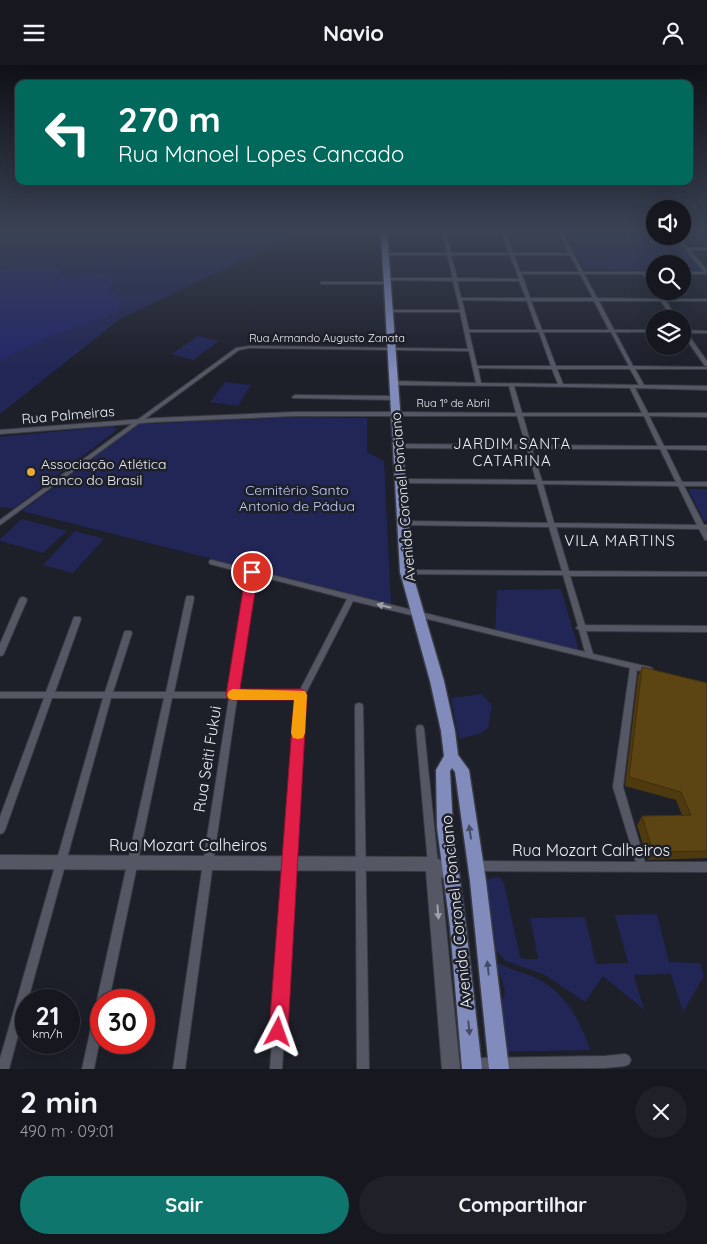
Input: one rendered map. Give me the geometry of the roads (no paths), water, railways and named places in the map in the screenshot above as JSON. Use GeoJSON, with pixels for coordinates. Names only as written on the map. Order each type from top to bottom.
{"type":"FeatureCollection","features":[{"type":"Feature","properties":{"kind":"main road","name":"Avenida Coronel Ponciano"},"geometry":{"type":"LineString","coordinates":[[387,281],[406,572],[437,681],[448,731],[451,757],[462,770],[499,1066]]}},
{"type":"Feature","properties":{"kind":"main road","name":"Avenida Coronel Ponciano"},"geometry":{"type":"LineString","coordinates":[[451,757],[443,770],[444,799],[439,861],[451,877],[472,1066]]}},
{"type":"Feature","properties":{"kind":"main road"},"geometry":{"type":"LineString","coordinates":[[444,799],[447,796],[453,795],[466,801]]}},
{"type":"Feature","properties":{"kind":"street"},"geometry":{"type":"LineString","coordinates":[[585,279],[642,387]]}},
{"type":"Feature","properties":{"kind":"street"},"geometry":{"type":"LineString","coordinates":[[455,280],[478,384]]}},
{"type":"Feature","properties":{"kind":"street"},"geometry":{"type":"LineString","coordinates":[[322,283],[522,280],[562,386]]}},
{"type":"Feature","properties":{"kind":"street"},"geometry":{"type":"LineString","coordinates":[[460,299],[646,300]]}},
{"type":"Feature","properties":{"kind":"street"},"geometry":{"type":"LineString","coordinates":[[663,300],[670,310]]}},
{"type":"Feature","properties":{"kind":"street"},"geometry":{"type":"LineString","coordinates":[[691,300],[707,300]]}},
{"type":"Feature","properties":{"kind":"street"},"geometry":{"type":"LineString","coordinates":[[389,311],[462,311]]}},
{"type":"Feature","properties":{"kind":"street"},"geometry":{"type":"LineString","coordinates":[[467,331],[646,331]]}},
{"type":"Feature","properties":{"kind":"street"},"geometry":{"type":"LineString","coordinates":[[691,331],[707,332]]}},
{"type":"Feature","properties":{"kind":"street"},"geometry":{"type":"LineString","coordinates":[[691,343],[707,366]]}},
{"type":"Feature","properties":{"kind":"street","name":"Rua Armando Augusto Zanata"},"geometry":{"type":"LineString","coordinates":[[0,523],[238,349],[471,350]]}},
{"type":"Feature","properties":{"kind":"street"},"geometry":{"type":"LineString","coordinates":[[475,367],[633,368],[707,366]]}},
{"type":"Feature","properties":{"kind":"street"},"geometry":{"type":"LineString","coordinates":[[394,383],[707,388]]}},
{"type":"Feature","properties":{"kind":"street"},"geometry":{"type":"LineString","coordinates":[[512,385],[564,573],[590,656]]}},
{"type":"Feature","properties":{"kind":"street"},"geometry":{"type":"LineString","coordinates":[[632,387],[680,484],[704,527],[707,538]]}},
{"type":"Feature","properties":{"kind":"street"},"geometry":{"type":"LineString","coordinates":[[295,397],[395,398]]}},
{"type":"Feature","properties":{"kind":"street","name":"Rua 1º de Abril"},"geometry":{"type":"LineString","coordinates":[[138,421],[295,413],[707,415]]}},
{"type":"Feature","properties":{"kind":"street","name":"Rua Palmeiras"},"geometry":{"type":"LineString","coordinates":[[0,432],[138,421]]}},
{"type":"Feature","properties":{"kind":"street"},"geometry":{"type":"LineString","coordinates":[[119,423],[124,431]]}},
{"type":"Feature","properties":{"kind":"street"},"geometry":{"type":"LineString","coordinates":[[398,446],[707,448]]}},
{"type":"Feature","properties":{"kind":"street"},"geometry":{"type":"LineString","coordinates":[[400,481],[707,484]]}},
{"type":"Feature","properties":{"kind":"street"},"geometry":{"type":"LineString","coordinates":[[403,523],[704,527]]}},
{"type":"Feature","properties":{"kind":"street"},"geometry":{"type":"LineString","coordinates":[[212,562],[418,615],[662,673]]}},
{"type":"Feature","properties":{"kind":"street","name":"Rua Seiti Fukui"},"geometry":{"type":"LineString","coordinates":[[179,1069],[252,572]]}},
{"type":"Feature","properties":{"kind":"street"},"geometry":{"type":"LineString","coordinates":[[406,572],[707,574]]}},
{"type":"Feature","properties":{"kind":"street"},"geometry":{"type":"LineString","coordinates":[[276,1069],[302,692],[351,597]]}},
{"type":"Feature","properties":{"kind":"street"},"geometry":{"type":"LineString","coordinates":[[105,989],[190,598]]}},
{"type":"Feature","properties":{"kind":"street"},"geometry":{"type":"LineString","coordinates":[[0,653],[23,600]]}},
{"type":"Feature","properties":{"kind":"street"},"geometry":{"type":"LineString","coordinates":[[0,830],[77,619]]}},
{"type":"Feature","properties":{"kind":"street"},"geometry":{"type":"LineString","coordinates":[[580,628],[707,629]]}},
{"type":"Feature","properties":{"kind":"street"},"geometry":{"type":"LineString","coordinates":[[3,1069],[60,862],[108,695],[128,633]]}},
{"type":"Feature","properties":{"kind":"street"},"geometry":{"type":"LineString","coordinates":[[634,667],[618,787],[642,867]]}},
{"type":"Feature","properties":{"kind":"street"},"geometry":{"type":"LineString","coordinates":[[0,695],[233,695],[302,692]]}},
{"type":"Feature","properties":{"kind":"street"},"geometry":{"type":"LineString","coordinates":[[358,706],[362,1069]]}},
{"type":"Feature","properties":{"kind":"street"},"geometry":{"type":"LineString","coordinates":[[420,729],[439,861],[451,1069]]}},
{"type":"Feature","properties":{"kind":"street","name":"Rua Mozart Calheiros"},"geometry":{"type":"LineString","coordinates":[[0,862],[361,864],[439,861]]}},
{"type":"Feature","properties":{"kind":"street","name":"Rua Mozart Calheiros"},"geometry":{"type":"LineString","coordinates":[[475,866],[707,867]]}},
{"type":"Feature","properties":{"kind":"street"},"geometry":{"type":"LineString","coordinates":[[88,1069],[91,1054]]}},
{"type":"Feature","properties":{"kind":"street"},"geometry":{"type":"LineString","coordinates":[[472,1066],[605,1063],[625,1060]]}},
{"type":"Feature","properties":{"kind":"place","name":"Associação Atlética Banco do Brasil"},"geometry":{"type":"Point","coordinates":[31,472]}},
{"type":"Feature","properties":{"kind":"district","name":"JARDIM SANTA CATARINA"},"geometry":{"type":"Point","coordinates":[512,452]}},
{"type":"Feature","properties":{"kind":"district","name":"VILA MARTINS"},"geometry":{"type":"Point","coordinates":[620,541]}},
{"type":"Feature","properties":{"kind":"park label","name":"Cemitério Santo Antonio de Pádua"},"geometry":{"type":"Point","coordinates":[297,498]}}]}
